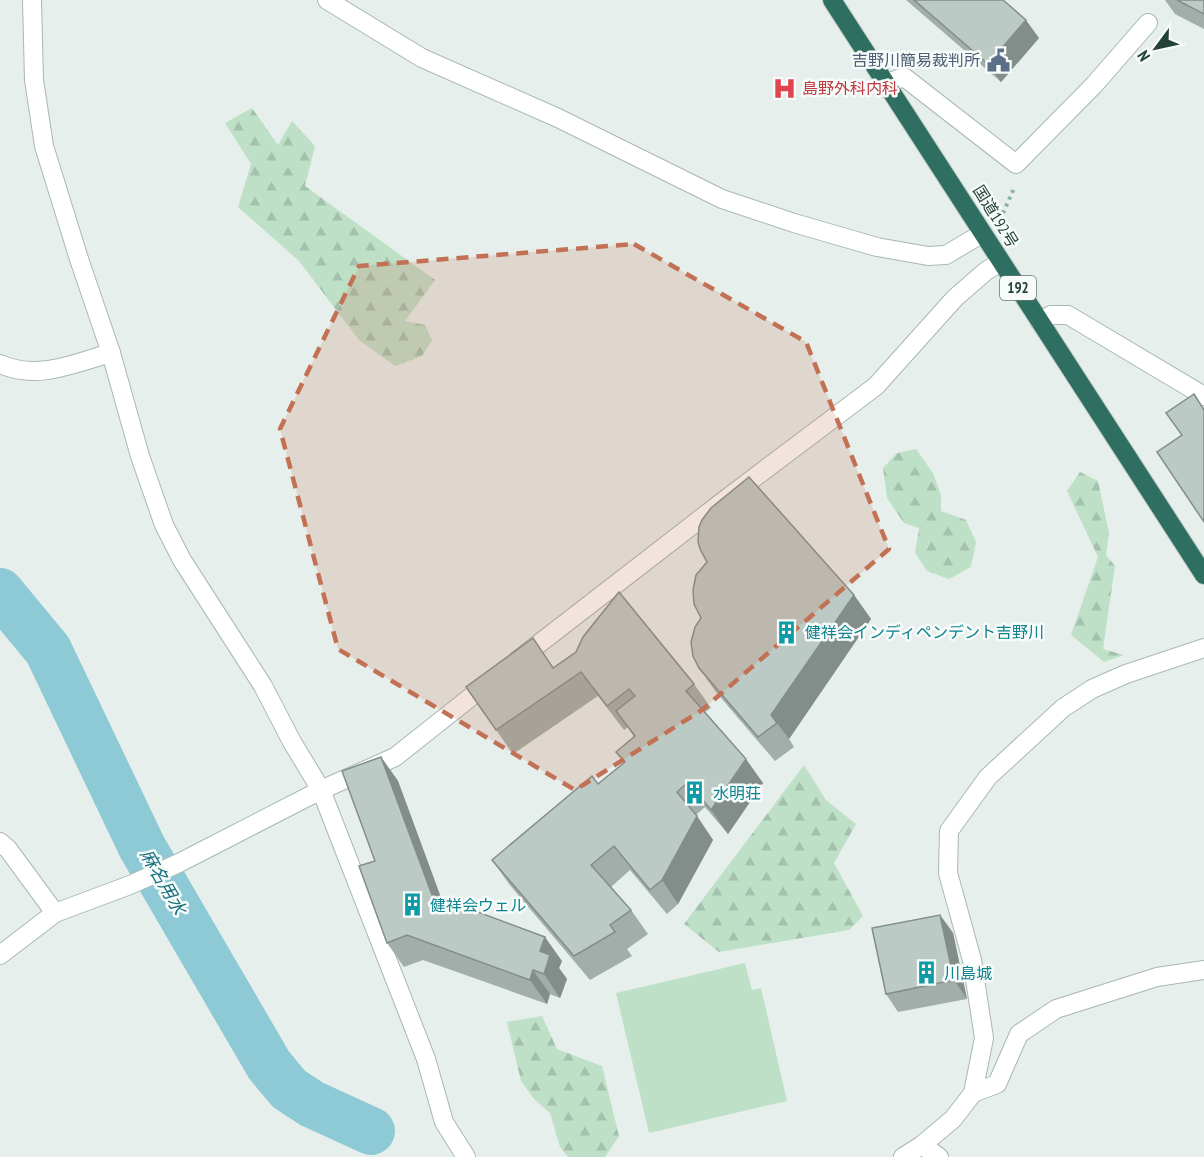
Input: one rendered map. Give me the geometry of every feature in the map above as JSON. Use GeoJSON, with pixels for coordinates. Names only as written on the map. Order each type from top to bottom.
{"type":"FeatureCollection","features":[{"type":"Feature","properties":{"kind":"highway","name":"国道192号"},"geometry":{"type":"LineString","coordinates":[[832,0],[1204,575]]}},
{"type":"Feature","properties":{"kind":"street"},"geometry":{"type":"LineString","coordinates":[[32,0],[34,80],[44,146],[111,353],[140,456],[164,525],[182,560],[263,686],[292,742],[321,790],[426,1059],[444,1122],[466,1157]]}},
{"type":"Feature","properties":{"kind":"street"},"geometry":{"type":"LineString","coordinates":[[327,0],[422,58],[558,118],[722,199],[877,247],[928,256],[946,255],[983,233]]}},
{"type":"Feature","properties":{"kind":"street"},"geometry":{"type":"LineString","coordinates":[[886,83],[904,77],[1016,164],[1094,85],[1148,23]]}},
{"type":"Feature","properties":{"kind":"street"},"geometry":{"type":"LineString","coordinates":[[0,955],[55,913],[130,885],[179,863],[321,790],[395,757],[557,629],[876,386],[955,298],[986,271],[1002,262]]}},
{"type":"Feature","properties":{"kind":"street"},"geometry":{"type":"LineString","coordinates":[[1040,322],[1051,315],[1068,315],[1204,396]]}},
{"type":"Feature","properties":{"kind":"street"},"geometry":{"type":"LineString","coordinates":[[0,364],[23,371],[50,371],[111,353]]}},
{"type":"Feature","properties":{"kind":"street"},"geometry":{"type":"LineString","coordinates":[[903,1157],[922,1145],[953,1119],[973,1093],[984,1038],[972,960],[948,873],[949,831],[988,777],[1063,708],[1092,689],[1126,674],[1204,648]]}},
{"type":"Feature","properties":{"kind":"street"},"geometry":{"type":"LineString","coordinates":[[0,842],[8,849],[55,913]]}},
{"type":"Feature","properties":{"kind":"street"},"geometry":{"type":"LineString","coordinates":[[973,1093],[997,1084],[1019,1034],[1056,1009],[1157,977],[1204,970]]}},
{"type":"Feature","properties":{"kind":"street"},"geometry":{"type":"LineString","coordinates":[[922,1145],[939,1157]]}},
{"type":"Feature","properties":{"kind":"path"},"geometry":{"type":"LineString","coordinates":[[997,219],[1014,189]]}},
{"type":"Feature","properties":{"kind":"highlighted area"},"geometry":{"type":"Polygon","coordinates":[[[634,244],[806,342],[889,549],[702,710],[575,790],[338,649],[280,429],[359,266],[634,244]]]}},
{"type":"Feature","properties":{"kind":"green space"},"geometry":{"type":"Polygon","coordinates":[[[252,108],[278,145],[292,121],[315,146],[305,186],[435,280],[405,321],[425,325],[432,340],[422,356],[395,366],[359,340],[299,261],[238,207],[251,164],[225,123],[252,108]]]}},
{"type":"Feature","properties":{"kind":"green space"},"geometry":{"type":"Polygon","coordinates":[[[916,449],[933,473],[941,495],[941,511],[966,520],[976,542],[971,567],[949,579],[927,571],[915,553],[919,528],[904,523],[887,498],[883,468],[897,453],[916,449]]]}},
{"type":"Feature","properties":{"kind":"green space"},"geometry":{"type":"Polygon","coordinates":[[[1080,472],[1098,481],[1109,533],[1106,555],[1115,566],[1103,649],[1124,655],[1104,662],[1071,635],[1098,557],[1067,491],[1080,472]]]}},
{"type":"Feature","properties":{"kind":"green space"},"geometry":{"type":"Polygon","coordinates":[[[804,765],[826,800],[856,824],[834,863],[863,916],[849,930],[719,952],[684,924],[804,765]]]}},
{"type":"Feature","properties":{"kind":"green space"},"geometry":{"type":"Polygon","coordinates":[[[745,963],[752,990],[761,988],[787,1101],[649,1133],[616,993],[745,963]]]}},
{"type":"Feature","properties":{"kind":"green space"},"geometry":{"type":"Polygon","coordinates":[[[542,1016],[557,1049],[602,1066],[619,1136],[605,1157],[568,1157],[560,1147],[550,1113],[534,1099],[521,1081],[507,1022],[542,1016]]]}},
{"type":"Feature","properties":{"kind":"building","name":"吉野川簡易裁判所"},"geometry":{"type":"Polygon","coordinates":[[[914,0],[1003,0],[1026,20],[988,64],[914,0]]]}},
{"type":"Feature","properties":{"kind":"building"},"geometry":{"type":"Polygon","coordinates":[[[1177,0],[1204,0],[1204,14],[1177,0]]]}},
{"type":"Feature","properties":{"kind":"building"},"geometry":{"type":"Polygon","coordinates":[[[1194,394],[1204,410],[1204,522],[1157,452],[1182,435],[1166,413],[1194,394]]]}},
{"type":"Feature","properties":{"kind":"building","name":"健祥会インディペンデント吉野川"},"geometry":{"type":"Polygon","coordinates":[[[749,477],[854,595],[771,715],[777,723],[758,737],[699,668],[693,656],[691,642],[695,627],[701,618],[694,604],[693,590],[696,575],[707,562],[698,542],[699,527],[711,508],[749,477]]]}},
{"type":"Feature","properties":{"kind":"building","name":"水明荘"},"geometry":{"type":"Polygon","coordinates":[[[619,592],[694,684],[686,691],[746,759],[711,810],[688,782],[677,792],[697,816],[662,880],[650,890],[614,846],[591,865],[631,910],[610,925],[615,932],[574,956],[492,860],[592,776],[598,784],[625,762],[616,752],[635,736],[616,711],[635,696],[629,689],[607,706],[581,672],[496,730],[466,687],[533,638],[553,668],[576,652],[583,637],[619,592]]]}},
{"type":"Feature","properties":{"kind":"building","name":"健祥会ウェル"},"geometry":{"type":"Polygon","coordinates":[[[381,757],[432,895],[545,937],[540,951],[550,955],[544,974],[533,970],[530,980],[407,935],[387,943],[359,866],[375,861],[342,771],[381,757]]]}},
{"type":"Feature","properties":{"kind":"building","name":"川島城"},"geometry":{"type":"Polygon","coordinates":[[[940,915],[954,980],[886,994],[872,928],[940,915]]]}},
{"type":"Feature","properties":{"kind":"waterway","name":"麻名用水"},"geometry":{"type":"LineString","coordinates":[[0,592],[48,650],[142,847],[269,1065],[289,1089],[312,1104],[371,1131]]}},
{"type":"Feature","properties":{"kind":"place","name":"吉野川簡易裁判所"},"geometry":{"type":"Point","coordinates":[998,60]}},
{"type":"Feature","properties":{"kind":"place","name":"島野外科内科"},"geometry":{"type":"Point","coordinates":[784,88]}},
{"type":"Feature","properties":{"kind":"place","name":"健祥会インディペンデント吉野川"},"geometry":{"type":"Point","coordinates":[787,632]}},
{"type":"Feature","properties":{"kind":"place","name":"水明荘"},"geometry":{"type":"Point","coordinates":[695,793]}},
{"type":"Feature","properties":{"kind":"place","name":"健祥会ウェル"},"geometry":{"type":"Point","coordinates":[412,905]}},
{"type":"Feature","properties":{"kind":"place","name":"川島城"},"geometry":{"type":"Point","coordinates":[926,973]}}]}
